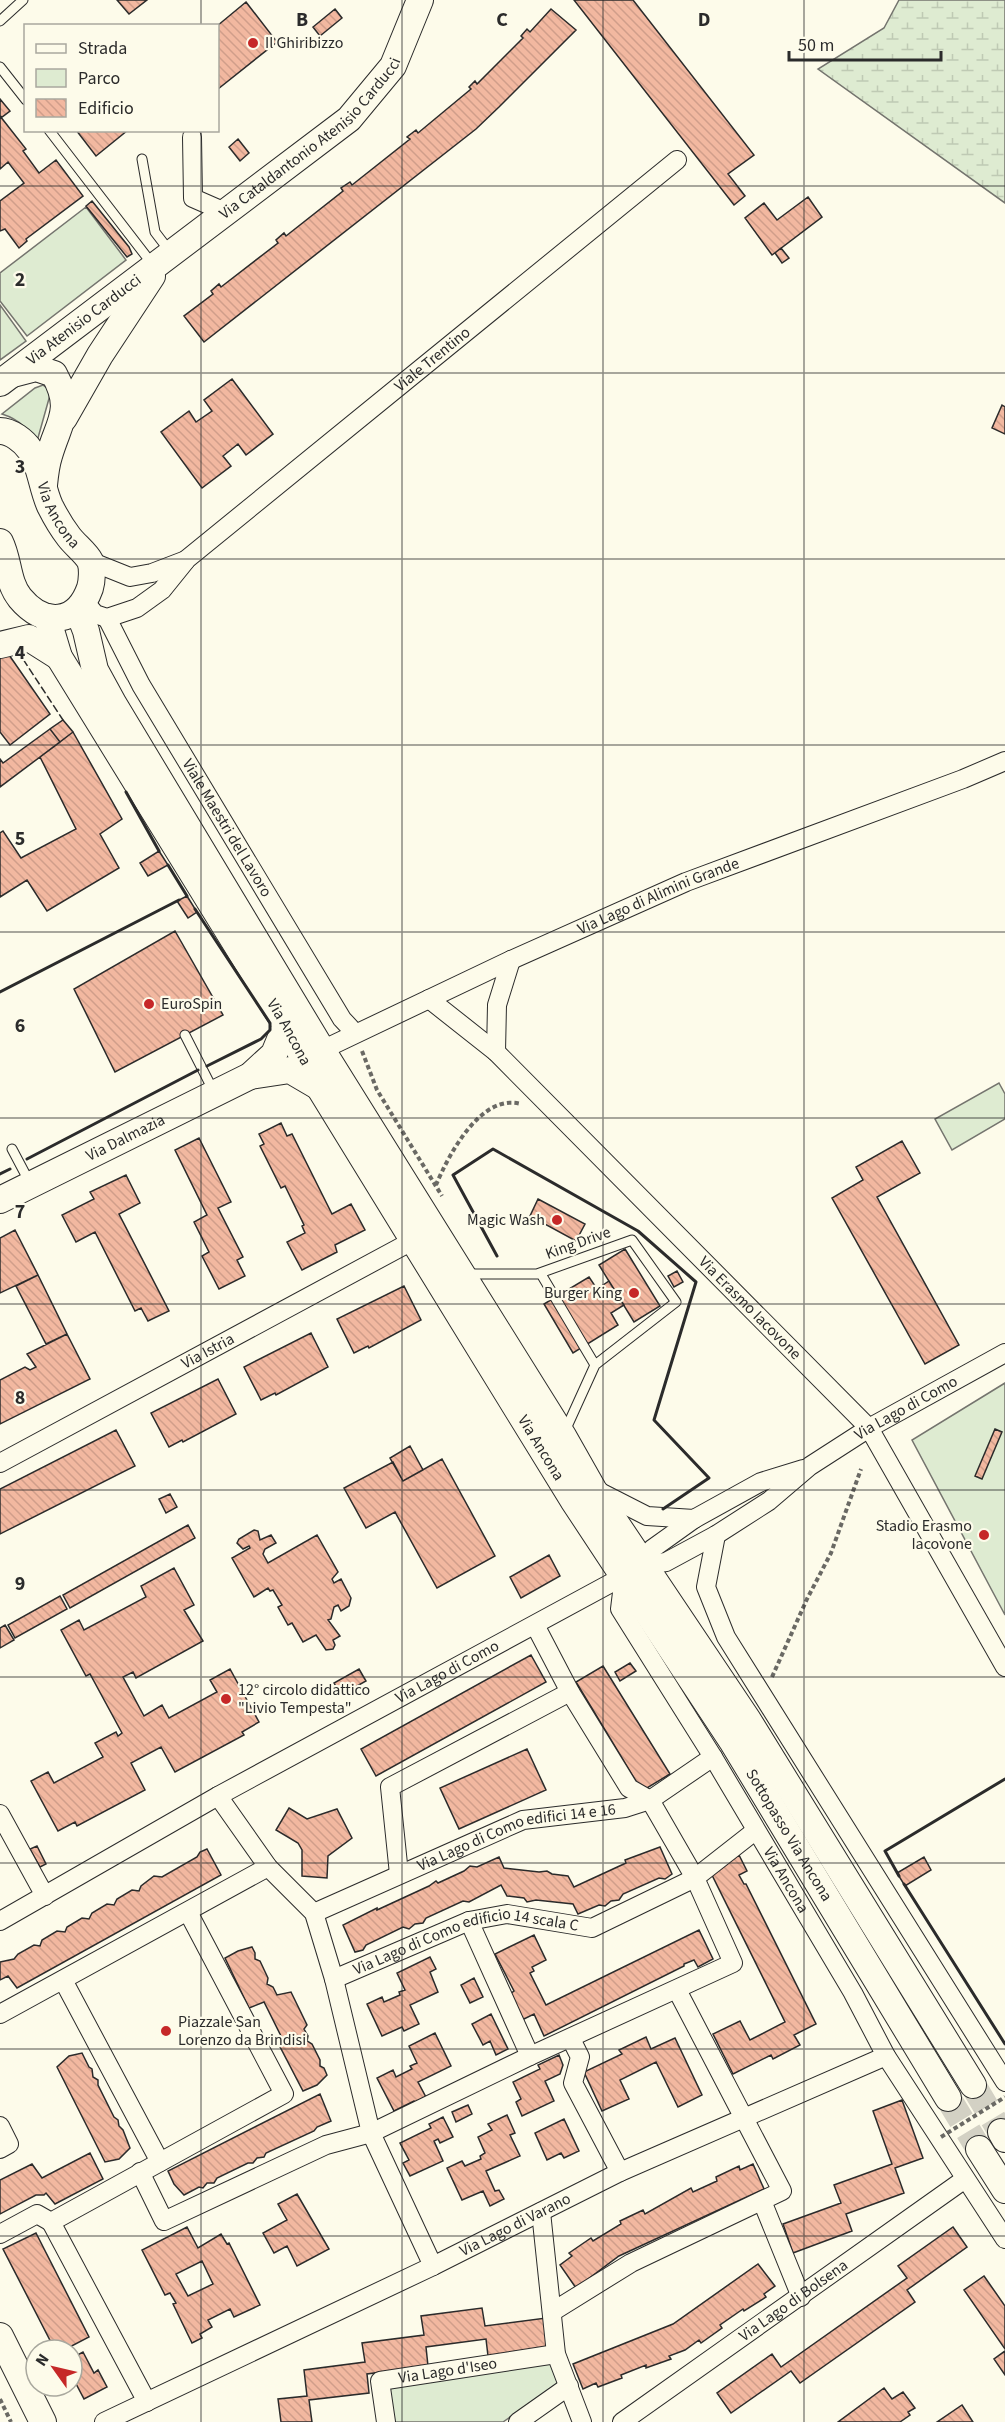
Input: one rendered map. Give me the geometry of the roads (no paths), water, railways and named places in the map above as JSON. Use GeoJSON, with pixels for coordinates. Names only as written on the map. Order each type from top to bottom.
{"type":"FeatureCollection","features":[{"type":"Feature","properties":{"kind":"street","name":"Via Cataldantonio Atenisio Carducci"},"geometry":{"type":"LineString","coordinates":[[162,259],[349,119],[393,66],[420,0]]}},
{"type":"Feature","properties":{"kind":"street"},"geometry":{"type":"LineString","coordinates":[[192,137],[193,198],[225,212]]}},
{"type":"Feature","properties":{"kind":"street","name":"Viale Trentino"},"geometry":{"type":"LineString","coordinates":[[107,618],[137,608],[162,590],[187,559],[677,160]]}},
{"type":"Feature","properties":{"kind":"street"},"geometry":{"type":"LineString","coordinates":[[43,491],[49,456],[64,418],[130,307],[162,259]]}},
{"type":"Feature","properties":{"kind":"street","name":"Via Atenisio Carducci"},"geometry":{"type":"LineString","coordinates":[[5,381],[162,259]]}},
{"type":"Feature","properties":{"kind":"street"},"geometry":{"type":"LineString","coordinates":[[5,381],[36,368],[54,374],[63,390],[64,418]]}},
{"type":"Feature","properties":{"kind":"street","name":"Via Ancona"},"geometry":{"type":"LineString","coordinates":[[0,431],[3,430],[20,439],[32,451],[43,491],[68,536],[90,561],[92,582],[82,606],[95,670],[112,703],[322,1050],[563,1436],[635,1571]]}},
{"type":"Feature","properties":{"kind":"street","name":"Via Ancona"},"geometry":{"type":"LineString","coordinates":[[0,542],[6,553],[8,574],[19,597],[41,615],[59,657],[286,1025],[319,1087],[573,1500],[635,1571]]}},
{"type":"Feature","properties":{"kind":"street","name":"Viale Trentino"},"geometry":{"type":"LineString","coordinates":[[90,561],[130,577],[152,573],[187,559]]}},
{"type":"Feature","properties":{"kind":"street"},"geometry":{"type":"LineString","coordinates":[[0,604],[8,574]]}},
{"type":"Feature","properties":{"kind":"street"},"geometry":{"type":"LineString","coordinates":[[0,635],[41,615],[65,618],[82,606],[107,618]]}},
{"type":"Feature","properties":{"kind":"street","name":"Viale Maestri del Lavoro"},"geometry":{"type":"LineString","coordinates":[[107,618],[147,695],[342,1019],[355,1033]]}},
{"type":"Feature","properties":{"kind":"street","name":"Via Ancona"},"geometry":{"type":"LineString","coordinates":[[0,645],[29,638],[59,657]]}},
{"type":"Feature","properties":{"kind":"street","name":"Via Lago di Alimini Grande"},"geometry":{"type":"LineString","coordinates":[[322,1050],[511,960],[686,882],[963,779],[1005,761]]}},
{"type":"Feature","properties":{"kind":"street"},"geometry":{"type":"LineString","coordinates":[[496,1052],[497,1005],[511,960]]}},
{"type":"Feature","properties":{"kind":"street","name":"Via Erasmo Iacovone"},"geometry":{"type":"LineString","coordinates":[[429,999],[496,1052],[869,1428],[1005,1667]]}},
{"type":"Feature","properties":{"kind":"street","name":"Via Dalmazia"},"geometry":{"type":"LineString","coordinates":[[0,1200],[250,1076],[274,1053],[286,1025]]}},
{"type":"Feature","properties":{"kind":"street","name":"Via Dalmazia"},"geometry":{"type":"LineString","coordinates":[[250,1076],[290,1070],[319,1087]]}},
{"type":"Feature","properties":{"kind":"street","name":"Via Istria"},"geometry":{"type":"LineString","coordinates":[[0,1463],[414,1240]]}},
{"type":"Feature","properties":{"kind":"street","name":"Via Lago di Como"},"geometry":{"type":"LineString","coordinates":[[0,1920],[218,1796],[635,1571],[666,1562],[716,1535],[769,1501],[810,1466],[869,1428],[1005,1353]]}},
{"type":"Feature","properties":{"kind":"street","name":"Via Lago di Como"},"geometry":{"type":"LineString","coordinates":[[635,1571],[652,1549],[694,1519],[761,1482],[810,1466]]}},
{"type":"Feature","properties":{"kind":"street"},"geometry":{"type":"LineString","coordinates":[[593,1489],[647,1516],[694,1519]]}},
{"type":"Feature","properties":{"kind":"street"},"geometry":{"type":"LineString","coordinates":[[716,1535],[705,1587],[726,1636],[1005,2082]]}},
{"type":"Feature","properties":{"kind":"street","name":"Sottopasso Via Ancona"},"geometry":{"type":"LineString","coordinates":[[635,1571],[748,1720],[973,2085]]}},
{"type":"Feature","properties":{"kind":"street","name":"Sottopasso Via Ancona"},"geometry":{"type":"LineString","coordinates":[[635,1571],[721,1755],[948,2098]]}},
{"type":"Feature","properties":{"kind":"street"},"geometry":{"type":"LineString","coordinates":[[140,2172],[164,2221],[326,2145],[371,2133],[530,2056],[733,1963],[695,1878],[650,1800],[629,1788],[570,1692],[535,1625]]}},
{"type":"Feature","properties":{"kind":"street"},"geometry":{"type":"LineString","coordinates":[[399,1874],[390,1787],[570,1692]]}},
{"type":"Feature","properties":{"kind":"street"},"geometry":{"type":"LineString","coordinates":[[748,1720],[788,1735]]}},
{"type":"Feature","properties":{"kind":"street","name":"Via Ancona"},"geometry":{"type":"LineString","coordinates":[[721,1755],[755,1831],[853,1993],[886,2056],[1005,2239]]}},
{"type":"Feature","properties":{"kind":"street","name":"Via Lago di Como edifici 14 e 16"},"geometry":{"type":"LineString","coordinates":[[314,1913],[523,1820],[625,1808],[650,1800],[721,1755]]}},
{"type":"Feature","properties":{"kind":"street"},"geometry":{"type":"LineString","coordinates":[[218,1796],[268,1867],[314,1913],[334,1979],[371,2133],[433,2266]]}},
{"type":"Feature","properties":{"kind":"street"},"geometry":{"type":"LineString","coordinates":[[0,1814],[45,1896]]}},
{"type":"Feature","properties":{"kind":"street","name":"Via Lago di Como edificio 14 scala C"},"geometry":{"type":"LineString","coordinates":[[334,1979],[469,1921],[507,1914],[592,1928],[695,1878],[755,1831]]}},
{"type":"Feature","properties":{"kind":"street"},"geometry":{"type":"LineString","coordinates":[[0,2014],[268,1867]]}},
{"type":"Feature","properties":{"kind":"street"},"geometry":{"type":"LineString","coordinates":[[51,2222],[284,2094],[188,1912]]}},
{"type":"Feature","properties":{"kind":"street"},"geometry":{"type":"LineString","coordinates":[[469,1921],[530,2056]]}},
{"type":"Feature","properties":{"kind":"street"},"geometry":{"type":"LineString","coordinates":[[63,1980],[160,2162]]}},
{"type":"Feature","properties":{"kind":"street"},"geometry":{"type":"LineString","coordinates":[[552,2312],[631,2263],[782,2191],[677,1990]]}},
{"type":"Feature","properties":{"kind":"street"},"geometry":{"type":"LineString","coordinates":[[571,2039],[580,2057],[573,2083],[620,2172]]}},
{"type":"Feature","properties":{"kind":"street","name":"Via Lago di Varano"},"geometry":{"type":"LineString","coordinates":[[104,2422],[433,2266],[620,2172],[886,2056]]}},
{"type":"Feature","properties":{"kind":"street"},"geometry":{"type":"LineString","coordinates":[[0,2126],[9,2145],[0,2149]]}},
{"type":"Feature","properties":{"kind":"street"},"geometry":{"type":"LineString","coordinates":[[979,2149],[1005,2190]]}},
{"type":"Feature","properties":{"kind":"street","name":"Via Lago di Bolsena"},"geometry":{"type":"LineString","coordinates":[[622,2422],[965,2179]]}},
{"type":"Feature","properties":{"kind":"street"},"geometry":{"type":"LineString","coordinates":[[762,2200],[801,2296]]}},
{"type":"Feature","properties":{"kind":"street"},"geometry":{"type":"LineString","coordinates":[[542,2212],[556,2354],[582,2422]]}},
{"type":"Feature","properties":{"kind":"street"},"geometry":{"type":"LineString","coordinates":[[0,2234],[37,2214],[51,2222],[147,2402]]}},
{"type":"Feature","properties":{"kind":"street"},"geometry":{"type":"LineString","coordinates":[[0,2336],[43,2422]]}},
{"type":"Feature","properties":{"kind":"street","name":"Via Lago d'Iseo"},"geometry":{"type":"LineString","coordinates":[[386,2422],[380,2381],[556,2354]]}},
{"type":"Feature","properties":{"kind":"street"},"geometry":{"type":"LineString","coordinates":[[518,2422],[569,2386]]}},
{"type":"Feature","properties":{"kind":"lane"},"geometry":{"type":"LineString","coordinates":[[0,21],[23,0]]}},
{"type":"Feature","properties":{"kind":"lane"},"geometry":{"type":"LineString","coordinates":[[0,67],[24,97]]}},
{"type":"Feature","properties":{"kind":"lane","name":"Via Atenisio Carducci"},"geometry":{"type":"LineString","coordinates":[[51,132],[162,259]]}},
{"type":"Feature","properties":{"kind":"lane"},"geometry":{"type":"LineString","coordinates":[[141,159],[162,259]]}},
{"type":"Feature","properties":{"kind":"lane"},"geometry":{"type":"LineString","coordinates":[[185,1035],[215,1094]]}},
{"type":"Feature","properties":{"kind":"lane"},"geometry":{"type":"LineString","coordinates":[[12,1149],[32,1185]]}},
{"type":"Feature","properties":{"kind":"lane","name":"King Drive"},"geometry":{"type":"LineString","coordinates":[[537,1274],[632,1240],[676,1302],[595,1365]]}},
{"type":"Feature","properties":{"kind":"lane"},"geometry":{"type":"LineString","coordinates":[[462,1274],[541,1274],[595,1365],[563,1436]]}},
{"type":"Feature","properties":{"kind":"tunnel"},"geometry":{"type":"LineString","coordinates":[[973,2085],[1001,2132]]}},
{"type":"Feature","properties":{"kind":"tunnel"},"geometry":{"type":"LineString","coordinates":[[948,2098],[979,2149]]}},
{"type":"Feature","properties":{"kind":"place","name":"Il Ghiribizzo"},"geometry":{"type":"Point","coordinates":[253,43]}},
{"type":"Feature","properties":{"kind":"place","name":"EuroSpin"},"geometry":{"type":"Point","coordinates":[149,1004]}},
{"type":"Feature","properties":{"kind":"place","name":"Magic Wash"},"geometry":{"type":"Point","coordinates":[557,1220]}},
{"type":"Feature","properties":{"kind":"place","name":"Burger King"},"geometry":{"type":"Point","coordinates":[634,1293]}},
{"type":"Feature","properties":{"kind":"place","name":"Stadio Erasmo Iacovone"},"geometry":{"type":"Point","coordinates":[984,1535]}},
{"type":"Feature","properties":{"kind":"place","name":"12° circolo didattico \"Livio Tempesta\""},"geometry":{"type":"Point","coordinates":[226,1699]}},
{"type":"Feature","properties":{"kind":"place","name":"Piazzale San Lorenzo da Brindisi"},"geometry":{"type":"Point","coordinates":[166,2031]}}]}
